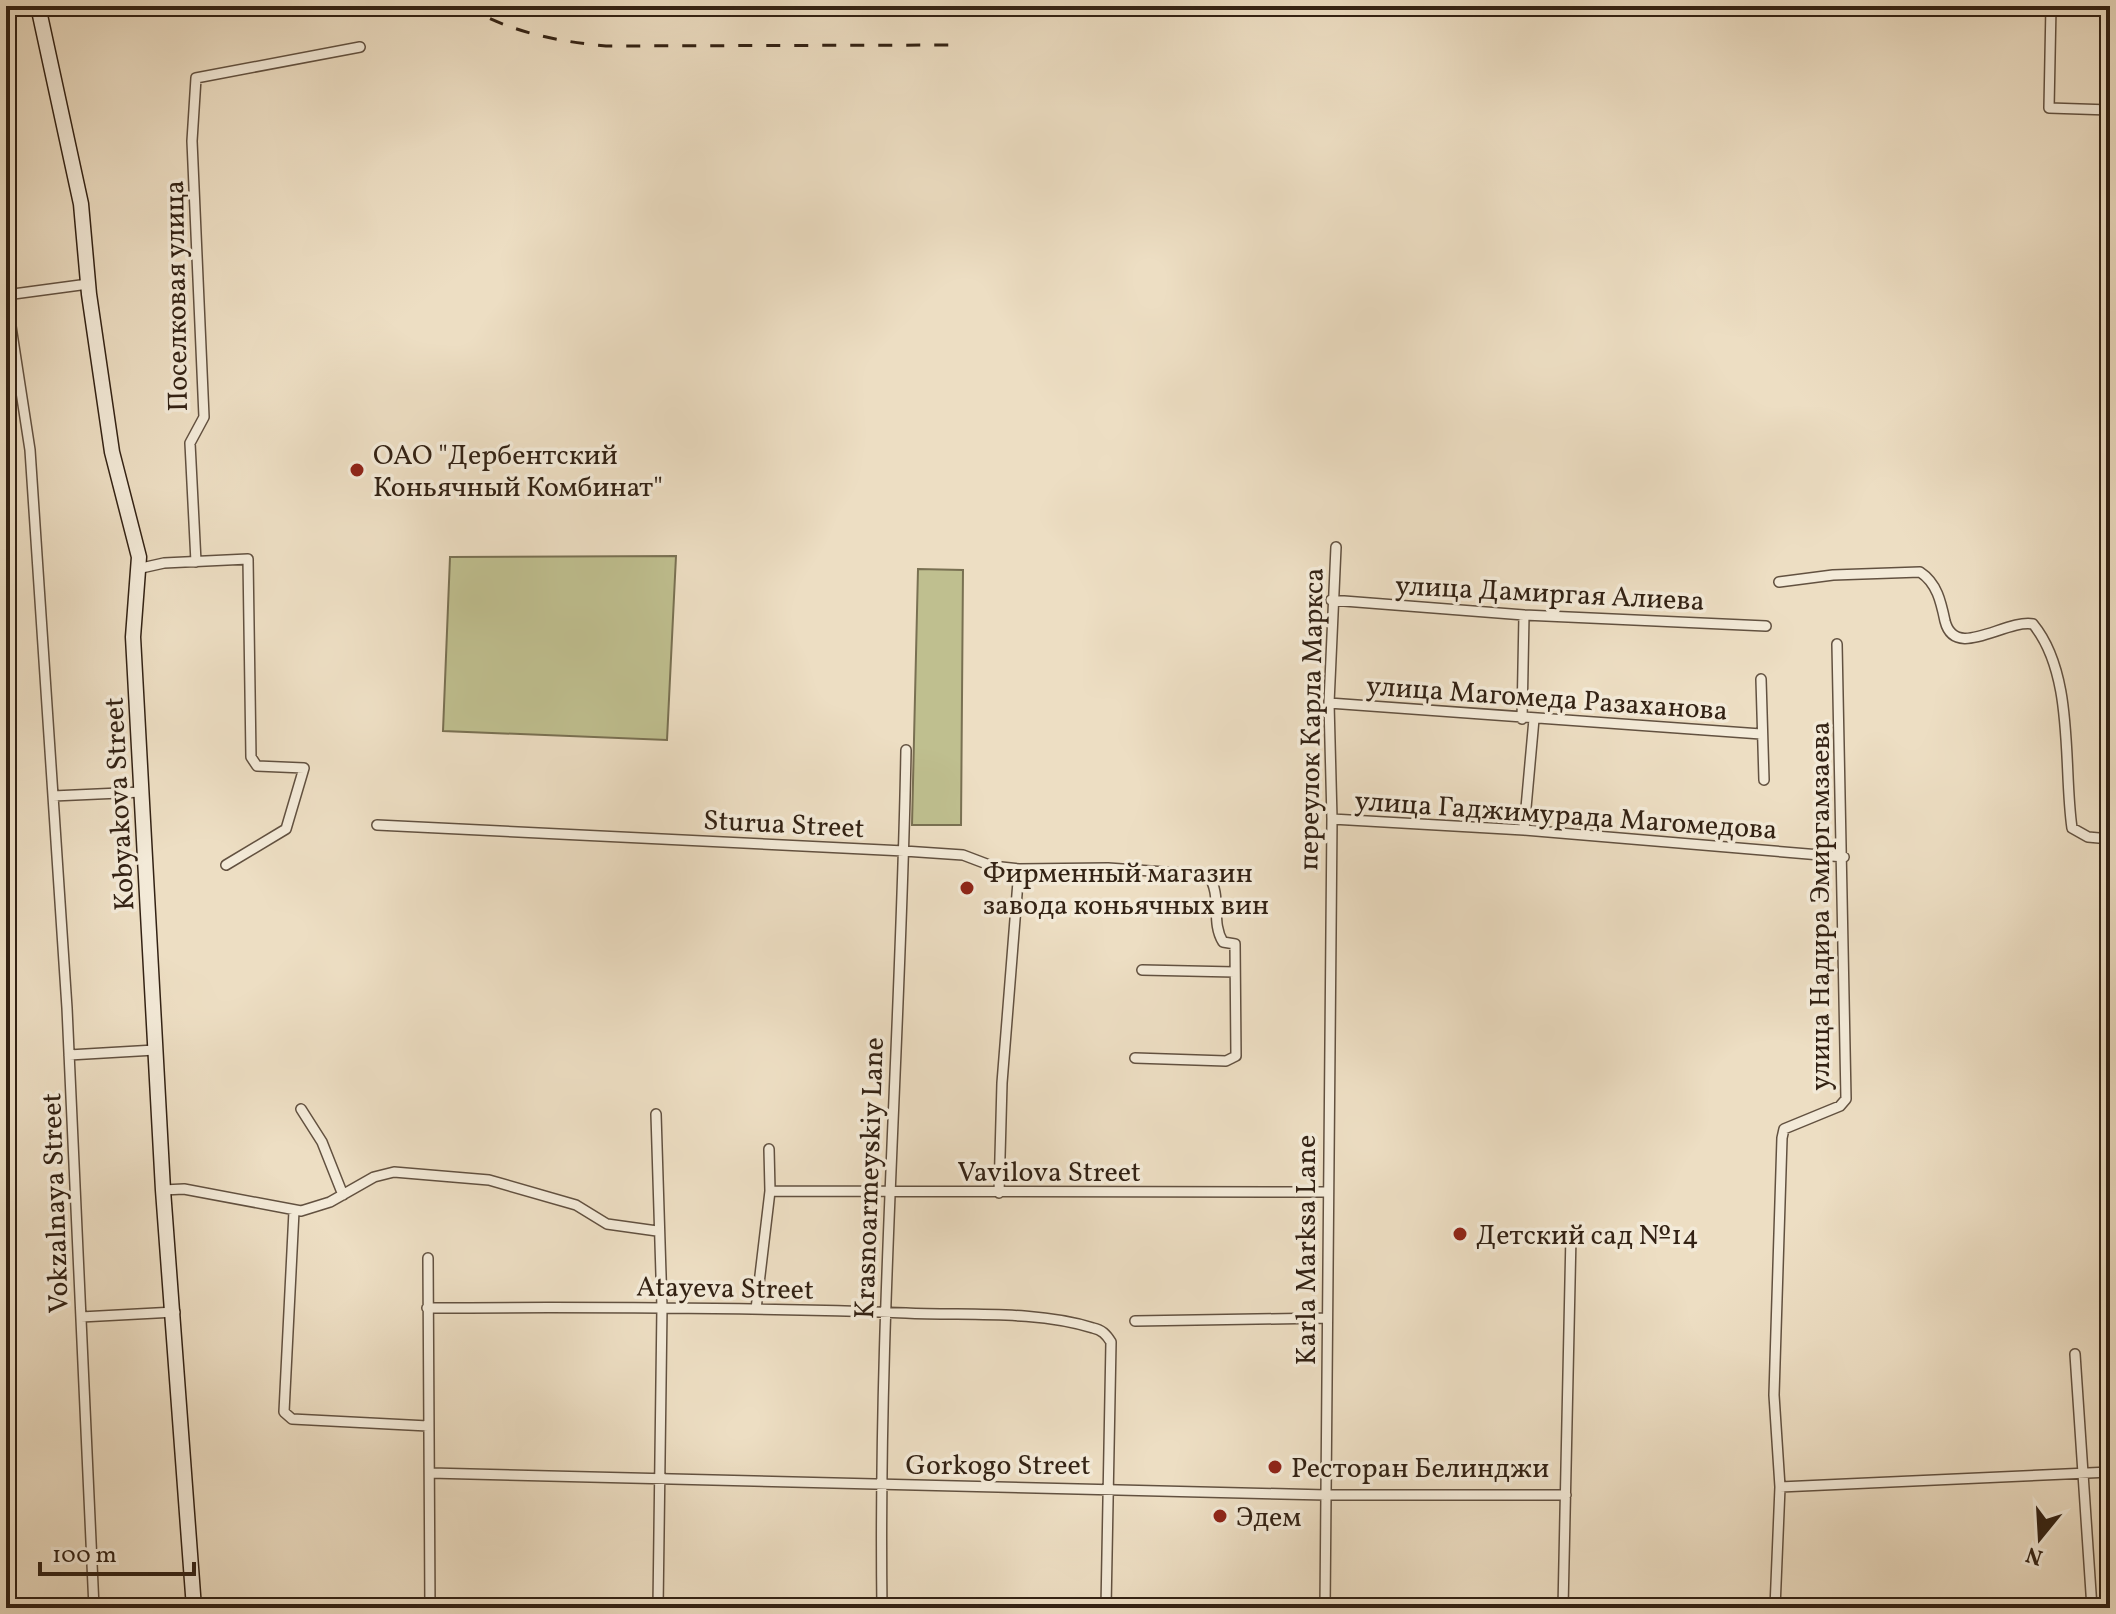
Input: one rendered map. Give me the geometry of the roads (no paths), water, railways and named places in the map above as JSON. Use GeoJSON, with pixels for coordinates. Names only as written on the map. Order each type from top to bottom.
{"type":"FeatureCollection","features":[{"type":"Feature","properties":{"kind":"street","name":"Kobyakova Street"},"geometry":{"type":"LineString","coordinates":[[38,6],[81,204],[88,284],[112,452],[123,508],[133,530],[137,569],[133,637],[155,1050],[194,1608]]}},
{"type":"Feature","properties":{"kind":"street"},"geometry":{"type":"LineString","coordinates":[[2051,6],[2049,108],[2110,110]]}},
{"type":"Feature","properties":{"kind":"street","name":"Поселковая улица"},"geometry":{"type":"LineString","coordinates":[[196,562],[190,443],[204,417],[192,141],[196,78],[360,47]]}},
{"type":"Feature","properties":{"kind":"street"},"geometry":{"type":"LineString","coordinates":[[6,295],[88,284]]}},
{"type":"Feature","properties":{"kind":"street","name":"Vokzalnaya Street"},"geometry":{"type":"LineString","coordinates":[[6,295],[30,450],[69,1055],[94,1608]]}},
{"type":"Feature","properties":{"kind":"street","name":"переулок Карла Маркса"},"geometry":{"type":"LineString","coordinates":[[1327,1192],[1332,819],[1329,703],[1331,600],[1336,547]]}},
{"type":"Feature","properties":{"kind":"street"},"geometry":{"type":"LineString","coordinates":[[137,569],[248,559],[251,757],[257,766],[304,768],[286,829],[226,865]]}},
{"type":"Feature","properties":{"kind":"street"},"geometry":{"type":"LineString","coordinates":[[1779,582],[1833,575],[1920,572],[1931,579],[1948,630],[1955,639],[1965,641],[2021,622],[2033,624],[2039,631],[2060,690],[2069,764],[2068,804],[2072,828],[2088,837],[2110,839]]}},
{"type":"Feature","properties":{"kind":"street","name":"улица Дамиргая Алиева"},"geometry":{"type":"LineString","coordinates":[[1331,600],[1524,615],[1766,626]]}},
{"type":"Feature","properties":{"kind":"street"},"geometry":{"type":"LineString","coordinates":[[1522,719],[1524,615]]}},
{"type":"Feature","properties":{"kind":"street","name":"улица Надира Эмиргамзаева"},"geometry":{"type":"LineString","coordinates":[[1775,1608],[1780,1487],[1774,1395],[1782,1138],[1784,1129],[1840,1106],[1846,1099],[1844,857],[1837,644]]}},
{"type":"Feature","properties":{"kind":"street"},"geometry":{"type":"LineString","coordinates":[[1761,679],[1764,780]]}},
{"type":"Feature","properties":{"kind":"street","name":"улица Магомеда Разаханова"},"geometry":{"type":"LineString","coordinates":[[1329,703],[1761,734]]}},
{"type":"Feature","properties":{"kind":"street"},"geometry":{"type":"LineString","coordinates":[[1524,830],[1534,719]]}},
{"type":"Feature","properties":{"kind":"street","name":"Krasnoarmeyskiy Lane"},"geometry":{"type":"LineString","coordinates":[[882,1608],[880,1486],[888,1194],[906,750]]}},
{"type":"Feature","properties":{"kind":"street"},"geometry":{"type":"LineString","coordinates":[[53,796],[142,792]]}},
{"type":"Feature","properties":{"kind":"street","name":"улица Гаджимурада Магомедова"},"geometry":{"type":"LineString","coordinates":[[1332,819],[1524,830],[1844,857]]}},
{"type":"Feature","properties":{"kind":"street","name":"Sturua Street"},"geometry":{"type":"LineString","coordinates":[[377,825],[904,851],[963,855],[992,866],[1019,869],[1208,875],[1216,887],[1216,930],[1223,942],[1235,944],[1235,972]]}},
{"type":"Feature","properties":{"kind":"street"},"geometry":{"type":"LineString","coordinates":[[999,1193],[1002,1083],[1019,869]]}},
{"type":"Feature","properties":{"kind":"street"},"geometry":{"type":"LineString","coordinates":[[1135,1058],[1226,1061],[1236,1056],[1235,972],[1142,970]]}},
{"type":"Feature","properties":{"kind":"street"},"geometry":{"type":"LineString","coordinates":[[69,1055],[155,1050]]}},
{"type":"Feature","properties":{"kind":"street"},"geometry":{"type":"LineString","coordinates":[[301,1109],[322,1142],[343,1195]]}},
{"type":"Feature","properties":{"kind":"street"},"geometry":{"type":"LineString","coordinates":[[656,1114],[657,1231],[662,1307],[657,1480],[658,1608]]}},
{"type":"Feature","properties":{"kind":"street"},"geometry":{"type":"LineString","coordinates":[[756,1309],[770,1191],[769,1149]]}},
{"type":"Feature","properties":{"kind":"street"},"geometry":{"type":"LineString","coordinates":[[163,1190],[184,1189],[294,1211],[311,1209],[374,1177],[394,1172],[489,1180],[576,1205],[607,1224],[657,1231]]}},
{"type":"Feature","properties":{"kind":"street","name":"Vavilova Street"},"geometry":{"type":"LineString","coordinates":[[770,1191],[888,1194],[1327,1192]]}},
{"type":"Feature","properties":{"kind":"street","name":"Karla Marksa Lane"},"geometry":{"type":"LineString","coordinates":[[1325,1608],[1327,1192]]}},
{"type":"Feature","properties":{"kind":"street"},"geometry":{"type":"LineString","coordinates":[[294,1211],[284,1412],[292,1419],[428,1426]]}},
{"type":"Feature","properties":{"kind":"street"},"geometry":{"type":"LineString","coordinates":[[1563,1608],[1571,1235]]}},
{"type":"Feature","properties":{"kind":"street"},"geometry":{"type":"LineString","coordinates":[[428,1258],[430,1608]]}},
{"type":"Feature","properties":{"kind":"street","name":"Atayeva Street"},"geometry":{"type":"LineString","coordinates":[[427,1308],[756,1309],[885,1312],[1073,1323],[1106,1333],[1111,1342],[1108,1487]]}},
{"type":"Feature","properties":{"kind":"street"},"geometry":{"type":"LineString","coordinates":[[81,1317],[175,1312]]}},
{"type":"Feature","properties":{"kind":"street"},"geometry":{"type":"LineString","coordinates":[[1135,1321],[1326,1318]]}},
{"type":"Feature","properties":{"kind":"street"},"geometry":{"type":"LineString","coordinates":[[2075,1354],[2092,1608]]}},
{"type":"Feature","properties":{"kind":"street"},"geometry":{"type":"LineString","coordinates":[[1780,1487],[2110,1472]]}},
{"type":"Feature","properties":{"kind":"street","name":"Gorkogo Street"},"geometry":{"type":"LineString","coordinates":[[430,1473],[880,1486],[1108,1487],[1326,1495],[1566,1495]]}},
{"type":"Feature","properties":{"kind":"street"},"geometry":{"type":"LineString","coordinates":[[1106,1608],[1108,1487]]}},
{"type":"Feature","properties":{"kind":"railway"},"geometry":{"type":"LineString","coordinates":[[465,6],[499,23],[533,34],[606,46],[951,45]]}},
{"type":"Feature","properties":{"kind":"railway"},"geometry":{"type":"LineString","coordinates":[[6,1109],[10,1202]]}},
{"type":"Feature","properties":{"kind":"railway"},"geometry":{"type":"LineString","coordinates":[[6,1429],[7,1443]]}},
{"type":"Feature","properties":{"kind":"place","name":"ОАО \"Дербентский Коньячный Комбинат\""},"geometry":{"type":"Point","coordinates":[357,470]}},
{"type":"Feature","properties":{"kind":"place","name":"Фирменный магазин завода коньячных вин"},"geometry":{"type":"Point","coordinates":[967,888]}},
{"type":"Feature","properties":{"kind":"place","name":"Детский сад №14"},"geometry":{"type":"Point","coordinates":[1460,1234]}},
{"type":"Feature","properties":{"kind":"place","name":"Ресторан Белинджи"},"geometry":{"type":"Point","coordinates":[1275,1467]}},
{"type":"Feature","properties":{"kind":"place","name":"Эдем"},"geometry":{"type":"Point","coordinates":[1220,1516]}}]}
